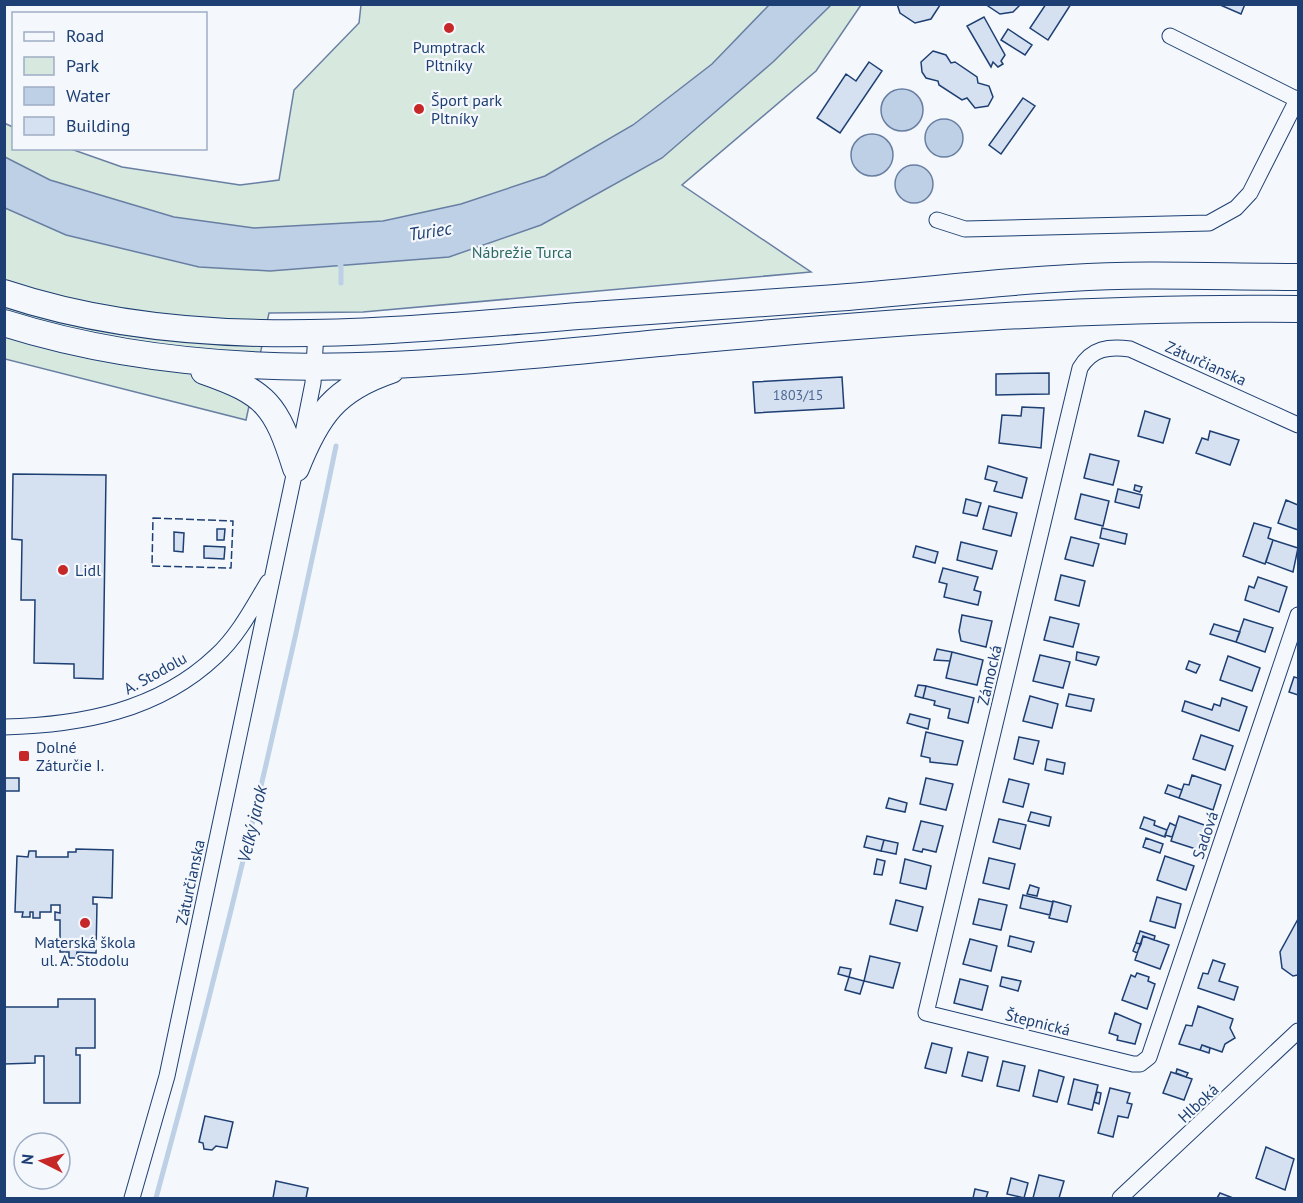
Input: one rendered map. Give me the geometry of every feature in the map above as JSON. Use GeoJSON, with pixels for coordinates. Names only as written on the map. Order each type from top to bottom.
{"type":"FeatureCollection","features":[{"type":"Feature","properties":{"kind":"main road"},"geometry":{"type":"LineString","coordinates":[[4,293],[89,317],[157,327],[220,333],[316,332],[774,302],[1073,278],[1299,277]]}},
{"type":"Feature","properties":{"kind":"main road"},"geometry":{"type":"LineString","coordinates":[[4,324],[80,345],[175,361],[225,366],[405,365],[783,332],[1105,311],[1299,309]]}},
{"type":"Feature","properties":{"kind":"main road"},"geometry":{"type":"LineString","coordinates":[[175,361],[252,391],[279,419],[296,468]]}},
{"type":"Feature","properties":{"kind":"main road"},"geometry":{"type":"LineString","coordinates":[[296,468],[310,432],[322,414],[342,393],[377,375],[405,365]]}},
{"type":"Feature","properties":{"kind":"street"},"geometry":{"type":"LineString","coordinates":[[937,220],[965,229],[1209,223],[1236,208],[1250,193],[1298,99],[1170,36]]}},
{"type":"Feature","properties":{"kind":"street","name":"Záturčianska"},"geometry":{"type":"LineString","coordinates":[[132,1198],[167,1076],[296,468],[314,366],[316,332]]}},
{"type":"Feature","properties":{"kind":"street","name":"Záturčianska"},"geometry":{"type":"LineString","coordinates":[[1096,351],[1112,347],[1130,349],[1299,425]]}},
{"type":"Feature","properties":{"kind":"street","name":"Zámocká"},"geometry":{"type":"LineString","coordinates":[[926,1013],[1080,368],[1086,357],[1096,351]]}},
{"type":"Feature","properties":{"kind":"street","name":"A. Stodolu"},"geometry":{"type":"LineString","coordinates":[[4,727],[56,725],[88,720],[121,711],[175,687],[217,656],[250,612],[274,572]]}},
{"type":"Feature","properties":{"kind":"street","name":"Sadová"},"geometry":{"type":"LineString","coordinates":[[1140,1064],[1149,1057],[1299,615]]}},
{"type":"Feature","properties":{"kind":"street","name":"Štepnická"},"geometry":{"type":"LineString","coordinates":[[926,1013],[1140,1064]]}},
{"type":"Feature","properties":{"kind":"street","name":"Hlboká"},"geometry":{"type":"LineString","coordinates":[[1120,1198],[1299,1031]]}},
{"type":"Feature","properties":{"kind":"green space","name":"Nábrežie Turca"},"geometry":{"type":"Polygon","coordinates":[[[361,5],[861,5],[816,71],[682,185],[811,272],[363,312],[269,313],[246,420],[5,359],[4,123],[12,127],[12,150],[74,150],[122,167],[240,185],[279,180],[294,90],[359,23],[361,5]]]}},
{"type":"Feature","properties":{"kind":"water","name":"Turiec"},"geometry":{"type":"Polygon","coordinates":[[[769,5],[831,5],[773,62],[662,158],[541,225],[449,257],[270,271],[199,267],[66,235],[5,208],[5,157],[50,180],[174,217],[254,228],[383,221],[461,204],[545,176],[633,125],[712,64],[769,5]]]}},
{"type":"Feature","properties":{"kind":"water"},"geometry":{"type":"Polygon","coordinates":[[[902,89],[917,95],[923,110],[917,125],[902,131],[887,125],[881,110],[887,95],[902,89]]]}},
{"type":"Feature","properties":{"kind":"water"},"geometry":{"type":"Polygon","coordinates":[[[944,119],[957,125],[963,138],[957,151],[944,157],[931,151],[925,138],[931,125],[944,119]]]}},
{"type":"Feature","properties":{"kind":"water"},"geometry":{"type":"Polygon","coordinates":[[[872,134],[887,140],[893,155],[887,170],[872,176],[857,170],[851,155],[857,140],[872,134]]]}},
{"type":"Feature","properties":{"kind":"water"},"geometry":{"type":"Polygon","coordinates":[[[914,165],[927,171],[933,184],[927,197],[914,203],[901,197],[895,184],[901,171],[914,165]]]}},
{"type":"Feature","properties":{"kind":"building"},"geometry":{"type":"Polygon","coordinates":[[[897,4],[945,5],[940,5],[931,19],[915,23],[900,13],[897,4]]]}},
{"type":"Feature","properties":{"kind":"building"},"geometry":{"type":"Polygon","coordinates":[[[985,4],[1021,4],[1013,12],[1000,14],[985,4]]]}},
{"type":"Feature","properties":{"kind":"building"},"geometry":{"type":"Polygon","coordinates":[[[1046,4],[1071,4],[1048,40],[1030,28],[1046,4]]]}},
{"type":"Feature","properties":{"kind":"building"},"geometry":{"type":"Polygon","coordinates":[[[1218,4],[1245,4],[1241,14],[1218,4]]]}},
{"type":"Feature","properties":{"kind":"building"},"geometry":{"type":"Polygon","coordinates":[[[984,17],[1005,55],[1001,61],[1003,64],[998,67],[993,62],[991,67],[967,26],[984,17]]]}},
{"type":"Feature","properties":{"kind":"building"},"geometry":{"type":"Polygon","coordinates":[[[1008,29],[1032,45],[1025,55],[1001,40],[1008,29]]]}},
{"type":"Feature","properties":{"kind":"building"},"geometry":{"type":"Polygon","coordinates":[[[933,51],[946,55],[951,63],[955,62],[977,77],[978,83],[989,86],[993,97],[988,106],[975,108],[967,98],[962,100],[939,85],[938,81],[926,78],[922,72],[921,62],[933,51]]]}},
{"type":"Feature","properties":{"kind":"building"},"geometry":{"type":"Polygon","coordinates":[[[869,62],[882,71],[840,133],[817,118],[846,74],[856,81],[869,62]]]}},
{"type":"Feature","properties":{"kind":"building"},"geometry":{"type":"Polygon","coordinates":[[[1023,98],[1035,106],[1001,154],[989,145],[1023,98]]]}},
{"type":"Feature","properties":{"kind":"building"},"geometry":{"type":"Polygon","coordinates":[[[1049,373],[1049,394],[996,395],[996,374],[1049,373]]]}},
{"type":"Feature","properties":{"kind":"building"},"geometry":{"type":"Polygon","coordinates":[[[842,377],[844,408],[755,413],[753,382],[842,377]]]}},
{"type":"Feature","properties":{"kind":"building"},"geometry":{"type":"Polygon","coordinates":[[[1022,407],[1044,408],[1041,448],[999,443],[1002,415],[1021,416],[1022,407]]]}},
{"type":"Feature","properties":{"kind":"building"},"geometry":{"type":"Polygon","coordinates":[[[1145,411],[1170,419],[1163,443],[1138,436],[1145,411]]]}},
{"type":"Feature","properties":{"kind":"building"},"geometry":{"type":"Polygon","coordinates":[[[1210,431],[1239,440],[1230,465],[1196,453],[1202,438],[1208,440],[1210,431]]]}},
{"type":"Feature","properties":{"kind":"building"},"geometry":{"type":"Polygon","coordinates":[[[1090,454],[1119,461],[1113,485],[1084,478],[1090,454]]]}},
{"type":"Feature","properties":{"kind":"building"},"geometry":{"type":"Polygon","coordinates":[[[988,466],[1027,478],[1022,498],[994,491],[997,482],[985,479],[988,466]]]}},
{"type":"Feature","properties":{"kind":"building","name":"Lidl"},"geometry":{"type":"Polygon","coordinates":[[[13,474],[106,475],[103,679],[74,678],[74,664],[34,663],[35,600],[21,600],[22,540],[12,539],[13,474]]]}},
{"type":"Feature","properties":{"kind":"building"},"geometry":{"type":"Polygon","coordinates":[[[1135,485],[1142,487],[1140,492],[1134,490],[1135,485]]]}},
{"type":"Feature","properties":{"kind":"building"},"geometry":{"type":"Polygon","coordinates":[[[1118,489],[1142,495],[1139,508],[1115,502],[1118,489]]]}},
{"type":"Feature","properties":{"kind":"building"},"geometry":{"type":"Polygon","coordinates":[[[1081,494],[1109,501],[1103,526],[1075,519],[1081,494]]]}},
{"type":"Feature","properties":{"kind":"building"},"geometry":{"type":"Polygon","coordinates":[[[966,499],[981,503],[977,516],[963,513],[966,499]]]}},
{"type":"Feature","properties":{"kind":"building"},"geometry":{"type":"Polygon","coordinates":[[[1286,500],[1298,505],[1298,530],[1278,523],[1286,500]]]}},
{"type":"Feature","properties":{"kind":"building"},"geometry":{"type":"Polygon","coordinates":[[[989,506],[1017,513],[1011,536],[983,529],[989,506]]]}},
{"type":"Feature","properties":{"kind":"building"},"geometry":{"type":"Polygon","coordinates":[[[1254,523],[1271,528],[1268,538],[1273,540],[1265,564],[1243,556],[1254,523]]]}},
{"type":"Feature","properties":{"kind":"building"},"geometry":{"type":"Polygon","coordinates":[[[1102,528],[1127,534],[1125,544],[1100,538],[1102,528]]]}},
{"type":"Feature","properties":{"kind":"building"},"geometry":{"type":"Polygon","coordinates":[[[217,529],[225,529],[224,540],[217,540],[217,529]]]}},
{"type":"Feature","properties":{"kind":"building"},"geometry":{"type":"Polygon","coordinates":[[[174,532],[184,533],[183,552],[174,551],[174,532]]]}},
{"type":"Feature","properties":{"kind":"building"},"geometry":{"type":"Polygon","coordinates":[[[1071,537],[1099,544],[1093,566],[1065,559],[1071,537]]]}},
{"type":"Feature","properties":{"kind":"building"},"geometry":{"type":"Polygon","coordinates":[[[1273,540],[1298,548],[1293,572],[1266,562],[1273,540]]]}},
{"type":"Feature","properties":{"kind":"building"},"geometry":{"type":"Polygon","coordinates":[[[961,542],[997,551],[992,569],[957,560],[961,542]]]}},
{"type":"Feature","properties":{"kind":"building"},"geometry":{"type":"Polygon","coordinates":[[[204,546],[225,547],[224,559],[204,558],[204,546]]]}},
{"type":"Feature","properties":{"kind":"building"},"geometry":{"type":"Polygon","coordinates":[[[916,546],[938,552],[935,563],[913,557],[916,546]]]}},
{"type":"Feature","properties":{"kind":"building"},"geometry":{"type":"Polygon","coordinates":[[[943,568],[978,577],[974,590],[981,592],[978,605],[944,597],[947,584],[939,582],[943,568]]]}},
{"type":"Feature","properties":{"kind":"building"},"geometry":{"type":"Polygon","coordinates":[[[1061,575],[1085,581],[1079,606],[1055,600],[1061,575]]]}},
{"type":"Feature","properties":{"kind":"building"},"geometry":{"type":"Polygon","coordinates":[[[1258,577],[1287,587],[1279,612],[1245,600],[1249,586],[1254,588],[1258,577]]]}},
{"type":"Feature","properties":{"kind":"building"},"geometry":{"type":"Polygon","coordinates":[[[962,615],[992,621],[986,647],[961,641],[959,631],[962,615]]]}},
{"type":"Feature","properties":{"kind":"building"},"geometry":{"type":"Polygon","coordinates":[[[1050,617],[1079,624],[1073,647],[1044,640],[1050,617]]]}},
{"type":"Feature","properties":{"kind":"building"},"geometry":{"type":"Polygon","coordinates":[[[1244,619],[1273,628],[1265,652],[1236,642],[1244,619]]]}},
{"type":"Feature","properties":{"kind":"building"},"geometry":{"type":"Polygon","coordinates":[[[1214,624],[1240,632],[1236,642],[1210,634],[1214,624]]]}},
{"type":"Feature","properties":{"kind":"building"},"geometry":{"type":"Polygon","coordinates":[[[937,649],[952,652],[950,661],[934,660],[937,649]]]}},
{"type":"Feature","properties":{"kind":"building"},"geometry":{"type":"Polygon","coordinates":[[[952,652],[983,660],[977,685],[946,678],[952,652]]]}},
{"type":"Feature","properties":{"kind":"building"},"geometry":{"type":"Polygon","coordinates":[[[1077,652],[1099,657],[1096,665],[1076,660],[1077,652]]]}},
{"type":"Feature","properties":{"kind":"building"},"geometry":{"type":"Polygon","coordinates":[[[1040,655],[1070,662],[1063,688],[1033,681],[1040,655]]]}},
{"type":"Feature","properties":{"kind":"building"},"geometry":{"type":"Polygon","coordinates":[[[1228,656],[1260,668],[1252,691],[1220,680],[1228,656]]]}},
{"type":"Feature","properties":{"kind":"building"},"geometry":{"type":"Polygon","coordinates":[[[1189,661],[1200,665],[1196,673],[1186,669],[1189,661]]]}},
{"type":"Feature","properties":{"kind":"building"},"geometry":{"type":"Polygon","coordinates":[[[1294,677],[1298,678],[1298,695],[1289,692],[1294,677]]]}},
{"type":"Feature","properties":{"kind":"building"},"geometry":{"type":"Polygon","coordinates":[[[918,685],[926,686],[923,698],[915,696],[918,685]]]}},
{"type":"Feature","properties":{"kind":"building"},"geometry":{"type":"Polygon","coordinates":[[[926,686],[974,698],[968,723],[948,718],[950,709],[934,705],[935,701],[923,698],[926,686]]]}},
{"type":"Feature","properties":{"kind":"building"},"geometry":{"type":"Polygon","coordinates":[[[1069,694],[1094,699],[1091,711],[1066,706],[1069,694]]]}},
{"type":"Feature","properties":{"kind":"building"},"geometry":{"type":"Polygon","coordinates":[[[1030,696],[1058,704],[1052,728],[1023,721],[1030,696]]]}},
{"type":"Feature","properties":{"kind":"building"},"geometry":{"type":"Polygon","coordinates":[[[1222,698],[1247,707],[1239,731],[1182,711],[1185,701],[1212,710],[1214,704],[1220,706],[1222,698]]]}},
{"type":"Feature","properties":{"kind":"building"},"geometry":{"type":"Polygon","coordinates":[[[910,714],[930,719],[928,729],[907,723],[910,714]]]}},
{"type":"Feature","properties":{"kind":"building"},"geometry":{"type":"Polygon","coordinates":[[[926,732],[963,741],[957,765],[930,762],[930,758],[921,756],[926,732]]]}},
{"type":"Feature","properties":{"kind":"building"},"geometry":{"type":"Polygon","coordinates":[[[1201,735],[1233,746],[1225,770],[1193,759],[1201,735]]]}},
{"type":"Feature","properties":{"kind":"building"},"geometry":{"type":"Polygon","coordinates":[[[1019,737],[1039,741],[1033,764],[1014,759],[1019,737]]]}},
{"type":"Feature","properties":{"kind":"building"},"geometry":{"type":"Polygon","coordinates":[[[1047,759],[1065,763],[1063,774],[1045,770],[1047,759]]]}},
{"type":"Feature","properties":{"kind":"building"},"geometry":{"type":"Polygon","coordinates":[[[1192,775],[1221,785],[1213,810],[1179,798],[1184,784],[1189,785],[1192,775]]]}},
{"type":"Feature","properties":{"kind":"building"},"geometry":{"type":"Polygon","coordinates":[[[4,778],[19,778],[19,791],[4,791],[4,778]]]}},
{"type":"Feature","properties":{"kind":"building"},"geometry":{"type":"Polygon","coordinates":[[[926,778],[953,784],[946,810],[920,804],[926,778]]]}},
{"type":"Feature","properties":{"kind":"building"},"geometry":{"type":"Polygon","coordinates":[[[1009,779],[1029,784],[1023,807],[1003,802],[1009,779]]]}},
{"type":"Feature","properties":{"kind":"building"},"geometry":{"type":"Polygon","coordinates":[[[1168,785],[1182,790],[1179,798],[1165,793],[1168,785]]]}},
{"type":"Feature","properties":{"kind":"building"},"geometry":{"type":"Polygon","coordinates":[[[889,798],[907,803],[905,812],[886,808],[889,798]]]}},
{"type":"Feature","properties":{"kind":"building"},"geometry":{"type":"Polygon","coordinates":[[[1031,812],[1051,817],[1049,826],[1028,821],[1031,812]]]}},
{"type":"Feature","properties":{"kind":"building"},"geometry":{"type":"Polygon","coordinates":[[[1179,816],[1207,826],[1199,850],[1171,841],[1179,816]]]}},
{"type":"Feature","properties":{"kind":"building"},"geometry":{"type":"Polygon","coordinates":[[[1144,817],[1155,821],[1154,825],[1167,830],[1165,837],[1140,828],[1144,817]]]}},
{"type":"Feature","properties":{"kind":"building"},"geometry":{"type":"Polygon","coordinates":[[[999,819],[1026,825],[1020,849],[993,842],[999,819]]]}},
{"type":"Feature","properties":{"kind":"building"},"geometry":{"type":"Polygon","coordinates":[[[921,821],[943,826],[936,852],[923,849],[922,852],[913,850],[921,821]]]}},
{"type":"Feature","properties":{"kind":"building"},"geometry":{"type":"Polygon","coordinates":[[[1170,823],[1176,826],[1172,837],[1165,835],[1170,823]]]}},
{"type":"Feature","properties":{"kind":"building"},"geometry":{"type":"Polygon","coordinates":[[[867,836],[884,840],[881,851],[864,847],[867,836]]]}},
{"type":"Feature","properties":{"kind":"building"},"geometry":{"type":"Polygon","coordinates":[[[1146,838],[1163,844],[1160,853],[1143,847],[1146,838]]]}},
{"type":"Feature","properties":{"kind":"building"},"geometry":{"type":"Polygon","coordinates":[[[884,840],[898,843],[896,854],[881,851],[884,840]]]}},
{"type":"Feature","properties":{"kind":"building"},"geometry":{"type":"Polygon","coordinates":[[[76,849],[113,850],[112,898],[93,897],[93,904],[97,904],[96,953],[77,952],[76,958],[69,958],[69,952],[60,952],[60,920],[55,920],[55,912],[60,913],[60,905],[51,905],[51,912],[40,912],[40,918],[33,918],[33,912],[30,912],[30,917],[22,917],[23,912],[15,912],[17,856],[28,857],[29,851],[36,851],[36,857],[68,857],[68,852],[76,852],[76,849]]]}},
{"type":"Feature","properties":{"kind":"building"},"geometry":{"type":"Polygon","coordinates":[[[1165,856],[1194,866],[1186,890],[1157,880],[1165,856]]]}},
{"type":"Feature","properties":{"kind":"building"},"geometry":{"type":"Polygon","coordinates":[[[989,858],[1015,864],[1009,889],[983,883],[989,858]]]}},
{"type":"Feature","properties":{"kind":"building"},"geometry":{"type":"Polygon","coordinates":[[[877,859],[885,861],[882,875],[874,874],[877,859]]]}},
{"type":"Feature","properties":{"kind":"building"},"geometry":{"type":"Polygon","coordinates":[[[905,859],[931,866],[926,889],[900,883],[905,859]]]}},
{"type":"Feature","properties":{"kind":"building"},"geometry":{"type":"Polygon","coordinates":[[[1030,885],[1039,888],[1037,896],[1027,894],[1030,885]]]}},
{"type":"Feature","properties":{"kind":"building"},"geometry":{"type":"Polygon","coordinates":[[[1023,895],[1053,902],[1050,915],[1020,908],[1023,895]]]}},
{"type":"Feature","properties":{"kind":"building"},"geometry":{"type":"Polygon","coordinates":[[[1157,897],[1181,904],[1175,928],[1150,921],[1157,897]]]}},
{"type":"Feature","properties":{"kind":"building"},"geometry":{"type":"Polygon","coordinates":[[[979,899],[1007,905],[1001,930],[973,924],[979,899]]]}},
{"type":"Feature","properties":{"kind":"building"},"geometry":{"type":"Polygon","coordinates":[[[896,900],[923,907],[917,931],[890,924],[896,900]]]}},
{"type":"Feature","properties":{"kind":"building"},"geometry":{"type":"Polygon","coordinates":[[[1053,901],[1071,906],[1067,922],[1049,918],[1053,901]]]}},
{"type":"Feature","properties":{"kind":"building"},"geometry":{"type":"Polygon","coordinates":[[[1298,919],[1298,975],[1293,976],[1282,968],[1280,952],[1298,919]]]}},
{"type":"Feature","properties":{"kind":"building"},"geometry":{"type":"Polygon","coordinates":[[[1140,931],[1155,936],[1154,940],[1143,936],[1141,944],[1136,943],[1140,931]]]}},
{"type":"Feature","properties":{"kind":"building"},"geometry":{"type":"Polygon","coordinates":[[[1010,936],[1034,942],[1031,952],[1008,946],[1010,936]]]}},
{"type":"Feature","properties":{"kind":"building"},"geometry":{"type":"Polygon","coordinates":[[[1143,936],[1169,945],[1160,969],[1135,960],[1143,936]]]}},
{"type":"Feature","properties":{"kind":"building"},"geometry":{"type":"Polygon","coordinates":[[[970,939],[997,946],[991,971],[963,964],[970,939]]]}},
{"type":"Feature","properties":{"kind":"building"},"geometry":{"type":"Polygon","coordinates":[[[1136,943],[1141,944],[1137,953],[1133,951],[1136,943]]]}},
{"type":"Feature","properties":{"kind":"building"},"geometry":{"type":"Polygon","coordinates":[[[870,956],[900,963],[893,988],[864,981],[870,956]]]}},
{"type":"Feature","properties":{"kind":"building"},"geometry":{"type":"Polygon","coordinates":[[[1213,960],[1225,964],[1219,981],[1238,987],[1234,1000],[1198,988],[1203,973],[1208,974],[1213,960]]]}},
{"type":"Feature","properties":{"kind":"building"},"geometry":{"type":"Polygon","coordinates":[[[840,967],[851,969],[849,977],[838,974],[840,967]]]}},
{"type":"Feature","properties":{"kind":"building"},"geometry":{"type":"Polygon","coordinates":[[[1137,973],[1149,977],[1148,981],[1155,984],[1147,1009],[1122,1000],[1131,975],[1135,977],[1137,973]]]}},
{"type":"Feature","properties":{"kind":"building"},"geometry":{"type":"Polygon","coordinates":[[[849,977],[864,981],[860,994],[845,990],[849,977]]]}},
{"type":"Feature","properties":{"kind":"building"},"geometry":{"type":"Polygon","coordinates":[[[1002,977],[1021,981],[1018,991],[1000,986],[1002,977]]]}},
{"type":"Feature","properties":{"kind":"building"},"geometry":{"type":"Polygon","coordinates":[[[960,979],[988,986],[982,1010],[954,1003],[960,979]]]}},
{"type":"Feature","properties":{"kind":"building"},"geometry":{"type":"Polygon","coordinates":[[[58,999],[95,999],[95,1048],[76,1048],[76,1055],[80,1055],[80,1103],[44,1103],[44,1056],[35,1056],[35,1063],[4,1064],[4,1007],[58,1007],[58,999]]]}},
{"type":"Feature","properties":{"kind":"building"},"geometry":{"type":"Polygon","coordinates":[[[1198,1006],[1233,1019],[1230,1028],[1235,1038],[1225,1044],[1222,1052],[1202,1045],[1200,1050],[1179,1044],[1186,1025],[1192,1026],[1198,1006]]]}},
{"type":"Feature","properties":{"kind":"building"},"geometry":{"type":"Polygon","coordinates":[[[1115,1013],[1141,1024],[1135,1044],[1117,1040],[1118,1036],[1109,1033],[1115,1013]]]}},
{"type":"Feature","properties":{"kind":"building"},"geometry":{"type":"Polygon","coordinates":[[[932,1043],[952,1048],[946,1073],[925,1068],[932,1043]]]}},
{"type":"Feature","properties":{"kind":"building"},"geometry":{"type":"Polygon","coordinates":[[[1202,1045],[1210,1048],[1209,1053],[1200,1050],[1202,1045]]]}},
{"type":"Feature","properties":{"kind":"building"},"geometry":{"type":"Polygon","coordinates":[[[968,1052],[988,1057],[982,1081],[962,1076],[968,1052]]]}},
{"type":"Feature","properties":{"kind":"building"},"geometry":{"type":"Polygon","coordinates":[[[1003,1061],[1025,1066],[1019,1091],[997,1086],[1003,1061]]]}},
{"type":"Feature","properties":{"kind":"building"},"geometry":{"type":"Polygon","coordinates":[[[1177,1069],[1188,1073],[1186,1077],[1176,1073],[1177,1069]]]}},
{"type":"Feature","properties":{"kind":"building"},"geometry":{"type":"Polygon","coordinates":[[[1039,1070],[1064,1077],[1057,1102],[1033,1096],[1039,1070]]]}},
{"type":"Feature","properties":{"kind":"building"},"geometry":{"type":"Polygon","coordinates":[[[1171,1072],[1192,1079],[1184,1100],[1163,1093],[1171,1072]]]}},
{"type":"Feature","properties":{"kind":"building"},"geometry":{"type":"Polygon","coordinates":[[[1074,1079],[1098,1085],[1092,1110],[1068,1104],[1074,1079]]]}},
{"type":"Feature","properties":{"kind":"building"},"geometry":{"type":"Polygon","coordinates":[[[1110,1088],[1130,1093],[1127,1103],[1132,1104],[1128,1118],[1118,1116],[1113,1137],[1098,1133],[1110,1088]]]}},
{"type":"Feature","properties":{"kind":"building"},"geometry":{"type":"Polygon","coordinates":[[[1097,1092],[1101,1093],[1099,1104],[1094,1102],[1097,1092]]]}},
{"type":"Feature","properties":{"kind":"building"},"geometry":{"type":"Polygon","coordinates":[[[205,1116],[233,1122],[227,1148],[216,1146],[212,1150],[204,1149],[203,1143],[199,1142],[205,1116]]]}},
{"type":"Feature","properties":{"kind":"building"},"geometry":{"type":"Polygon","coordinates":[[[1266,1147],[1294,1159],[1285,1190],[1256,1178],[1266,1147]]]}},
{"type":"Feature","properties":{"kind":"building"},"geometry":{"type":"Polygon","coordinates":[[[1039,1175],[1064,1181],[1059,1198],[1033,1198],[1039,1175]]]}},
{"type":"Feature","properties":{"kind":"building"},"geometry":{"type":"Polygon","coordinates":[[[1011,1178],[1028,1183],[1024,1198],[1007,1194],[1011,1178]]]}},
{"type":"Feature","properties":{"kind":"building"},"geometry":{"type":"Polygon","coordinates":[[[276,1181],[308,1188],[306,1198],[273,1198],[276,1181]]]}},
{"type":"Feature","properties":{"kind":"building"},"geometry":{"type":"Polygon","coordinates":[[[975,1189],[988,1192],[986,1198],[973,1198],[975,1189]]]}},
{"type":"Feature","properties":{"kind":"building"},"geometry":{"type":"Polygon","coordinates":[[[1220,1193],[1233,1198],[1217,1198],[1220,1193]]]}},
{"type":"Feature","properties":{"kind":"waterway","name":"Veľký jarok"},"geometry":{"type":"LineString","coordinates":[[337,262],[341,265],[341,283]]}},
{"type":"Feature","properties":{"kind":"waterway","name":"Veľký jarok"},"geometry":{"type":"LineString","coordinates":[[156,1198],[206,1011],[252,824],[296,635],[336,446]]}},
{"type":"Feature","properties":{"kind":"fence"},"geometry":{"type":"LineString","coordinates":[[153,518],[233,521],[231,568],[152,566],[153,518]]}},
{"type":"Feature","properties":{"kind":"place","name":"Pumptrack Pltníky"},"geometry":{"type":"Point","coordinates":[449,28]}},
{"type":"Feature","properties":{"kind":"place","name":"Šport park Pltníky"},"geometry":{"type":"Point","coordinates":[419,109]}},
{"type":"Feature","properties":{"kind":"place","name":"Lidl"},"geometry":{"type":"Point","coordinates":[63,570]}},
{"type":"Feature","properties":{"kind":"place","name":"Dolné Záturčie I."},"geometry":{"type":"Point","coordinates":[24,756]}},
{"type":"Feature","properties":{"kind":"place","name":"Materská škola ul. A. Stodolu"},"geometry":{"type":"Point","coordinates":[85,923]}}]}
